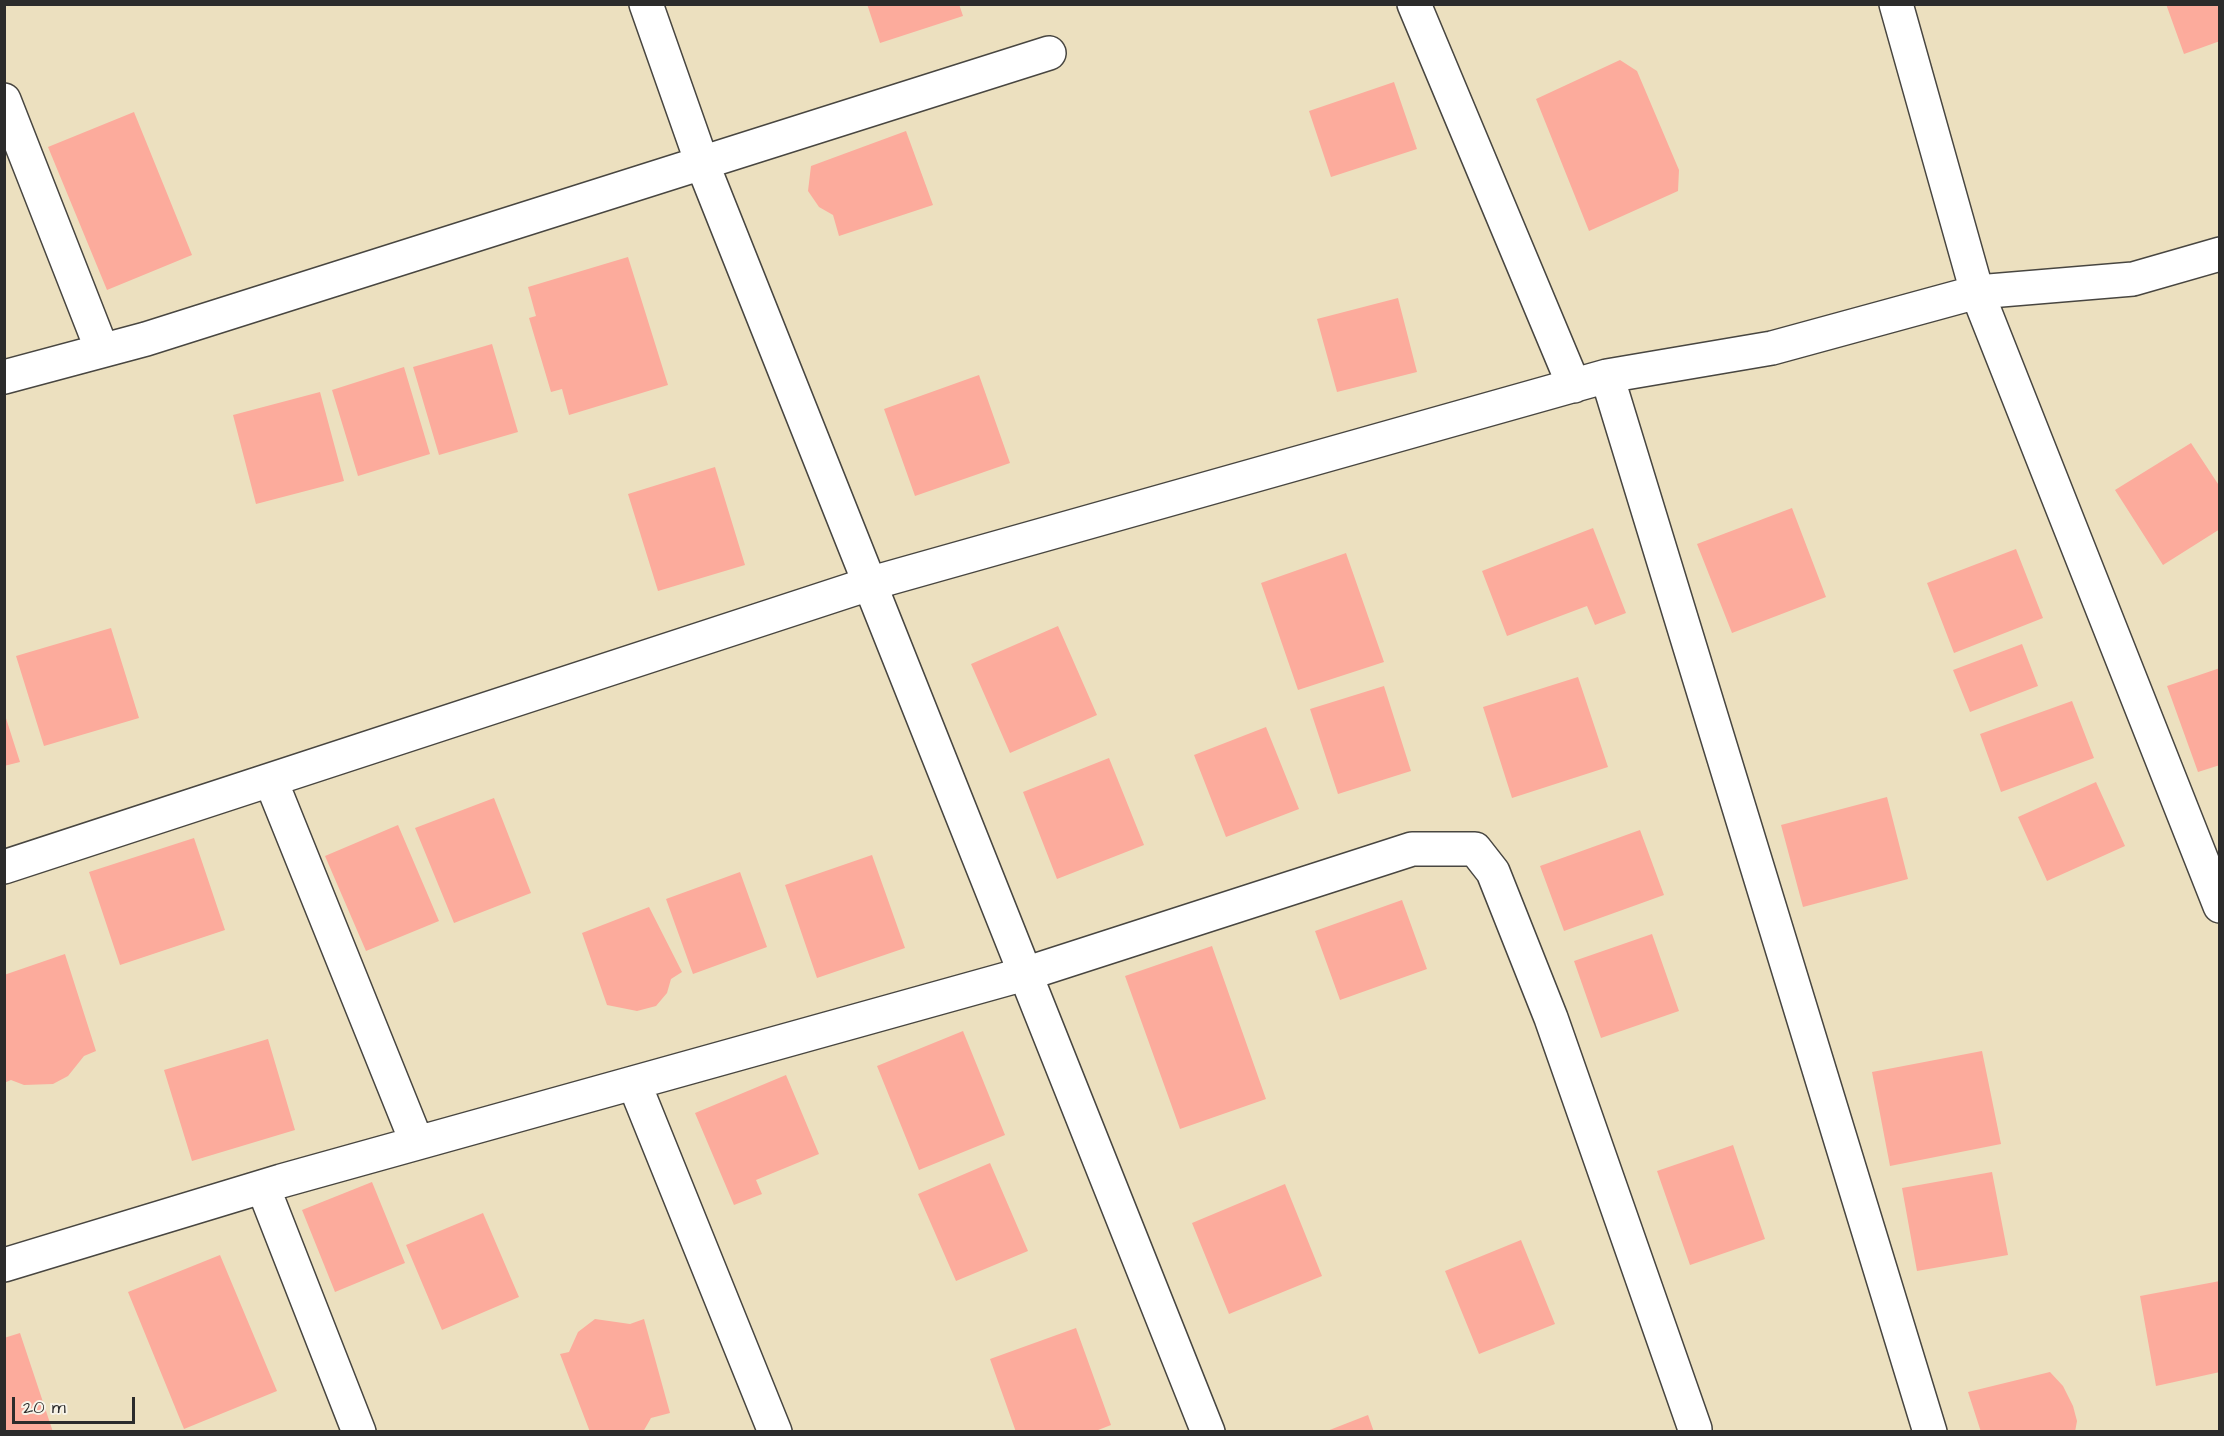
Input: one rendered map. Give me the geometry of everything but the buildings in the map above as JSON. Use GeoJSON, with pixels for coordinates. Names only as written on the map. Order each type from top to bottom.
{"type":"FeatureCollection","features":[{"type":"Feature","properties":{"kind":"street"},"geometry":{"type":"LineString","coordinates":[[646,4],[702,163],[872,583],[1208,1431]]}},
{"type":"Feature","properties":{"kind":"street"},"geometry":{"type":"LineString","coordinates":[[1414,4],[1574,386]]}},
{"type":"Feature","properties":{"kind":"street"},"geometry":{"type":"LineString","coordinates":[[1896,4],[1977,292],[2220,906]]}},
{"type":"Feature","properties":{"kind":"street"},"geometry":{"type":"LineString","coordinates":[[4,377],[102,351],[1049,53]]}},
{"type":"Feature","properties":{"kind":"street"},"geometry":{"type":"LineString","coordinates":[[4,100],[102,351]]}},
{"type":"Feature","properties":{"kind":"street"},"geometry":{"type":"LineString","coordinates":[[4,867],[872,583],[1607,376],[1772,348],[1977,292],[2133,279],[2220,254]]}},
{"type":"Feature","properties":{"kind":"street"},"geometry":{"type":"LineString","coordinates":[[1607,376],[1930,1431]]}},
{"type":"Feature","properties":{"kind":"street"},"geometry":{"type":"LineString","coordinates":[[272,781],[417,1143]]}},
{"type":"Feature","properties":{"kind":"street"},"geometry":{"type":"LineString","coordinates":[[4,1265],[262,1187],[1028,974],[1412,849],[1475,849],[1493,872],[1551,1018],[1695,1429]]}},
{"type":"Feature","properties":{"kind":"street"},"geometry":{"type":"LineString","coordinates":[[634,1083],[775,1431]]}},
{"type":"Feature","properties":{"kind":"street"},"geometry":{"type":"LineString","coordinates":[[262,1187],[359,1431]]}}]}
